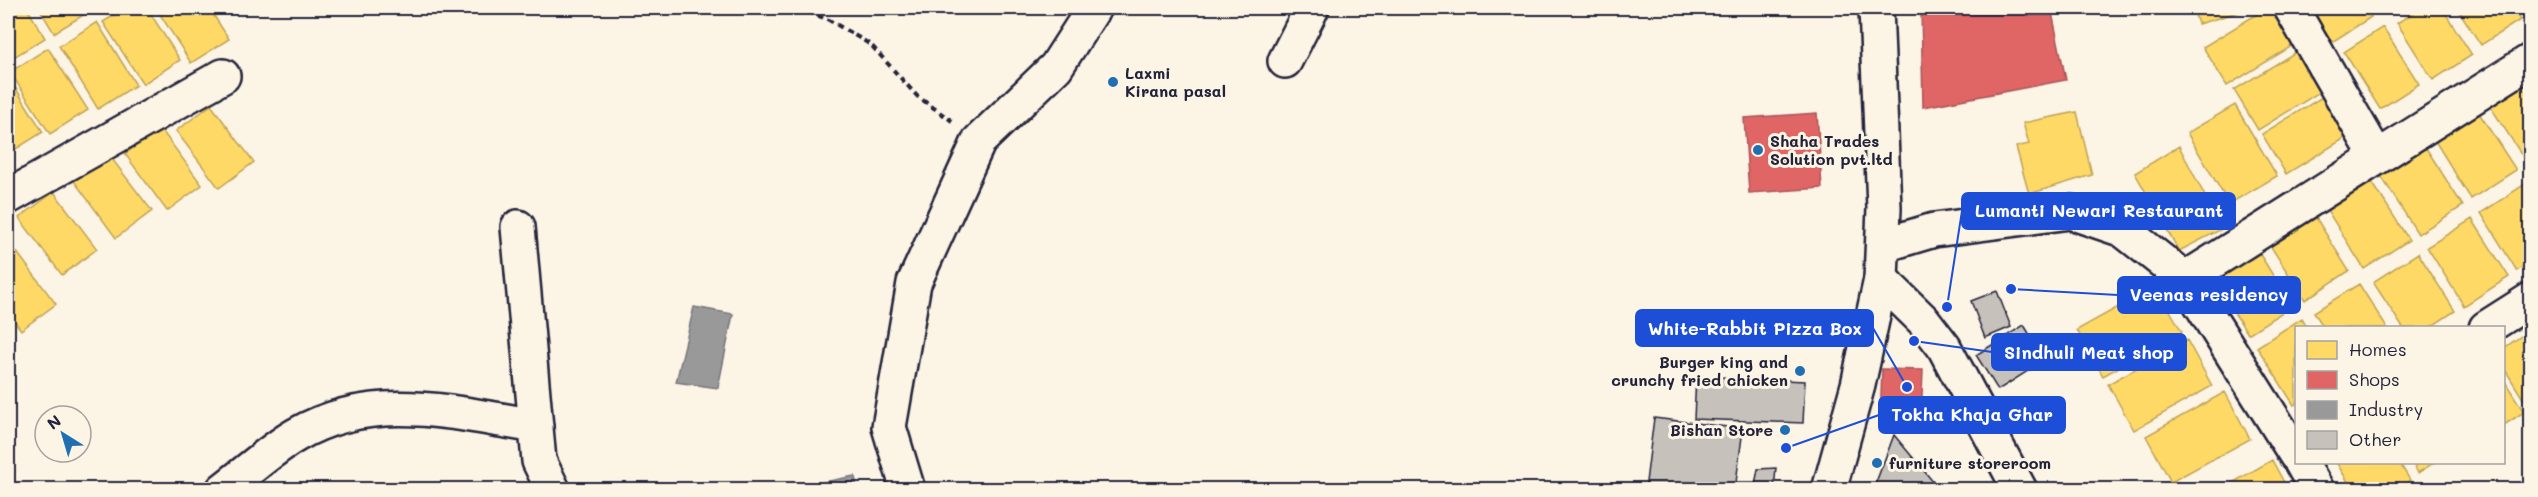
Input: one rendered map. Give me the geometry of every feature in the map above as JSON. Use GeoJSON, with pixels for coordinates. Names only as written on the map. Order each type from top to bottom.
{"type":"FeatureCollection","features":[{"type":"Feature","properties":{"kind":"street"},"geometry":{"type":"LineString","coordinates":[[908,489],[889,427],[914,283],[979,141],[1056,67],[1094,8]]}},
{"type":"Feature","properties":{"kind":"street"},"geometry":{"type":"LineString","coordinates":[[1285,61],[1312,8]]}},
{"type":"Feature","properties":{"kind":"street"},"geometry":{"type":"LineString","coordinates":[[1829,489],[1858,385],[1881,279],[1884,245],[1876,8]]}},
{"type":"Feature","properties":{"kind":"street"},"geometry":{"type":"LineString","coordinates":[[2291,8],[2377,156]]}},
{"type":"Feature","properties":{"kind":"street"},"geometry":{"type":"LineString","coordinates":[[2184,279],[2530,61]]}},
{"type":"Feature","properties":{"kind":"street"},"geometry":{"type":"LineString","coordinates":[[8,197],[223,76]]}},
{"type":"Feature","properties":{"kind":"street"},"geometry":{"type":"LineString","coordinates":[[1884,245],[1934,230],[2070,212],[2123,230],[2184,279],[2295,449]]}},
{"type":"Feature","properties":{"kind":"street"},"geometry":{"type":"LineString","coordinates":[[518,227],[538,461],[553,489]]}},
{"type":"Feature","properties":{"kind":"street"},"geometry":{"type":"LineString","coordinates":[[1881,279],[1924,321],[1944,347],[2020,489]]}},
{"type":"Feature","properties":{"kind":"street"},"geometry":{"type":"LineString","coordinates":[[2488,326],[2530,300]]}},
{"type":"Feature","properties":{"kind":"street"},"geometry":{"type":"LineString","coordinates":[[223,489],[296,435],[342,415],[373,408],[402,407],[536,426]]}},
{"type":"Feature","properties":{"kind":"street"},"geometry":{"type":"LineString","coordinates":[[2303,464],[2317,489]]}},
{"type":"Feature","properties":{"kind":"path"},"geometry":{"type":"LineString","coordinates":[[798,8],[829,20],[871,45],[917,96],[979,141]]}},
{"type":"Feature","properties":{"kind":"building: Homes"},"geometry":{"type":"Polygon","coordinates":[[[8,8],[27,8],[45,38],[9,60],[8,8]]]}},
{"type":"Feature","properties":{"kind":"building: Homes"},"geometry":{"type":"Polygon","coordinates":[[[39,8],[88,8],[90,11],[54,33],[39,8]]]}},
{"type":"Feature","properties":{"kind":"building: Homes"},"geometry":{"type":"Polygon","coordinates":[[[126,8],[147,8],[180,60],[143,84],[103,22],[126,8]]]}},
{"type":"Feature","properties":{"kind":"building: Homes"},"geometry":{"type":"Polygon","coordinates":[[[156,8],[209,8],[229,39],[191,63],[156,8]]]}},
{"type":"Feature","properties":{"kind":"building: Homes"},"geometry":{"type":"Polygon","coordinates":[[[2193,8],[2252,8],[2198,24],[2193,8]]]}},
{"type":"Feature","properties":{"kind":"building: Homes"},"geometry":{"type":"Polygon","coordinates":[[[2267,8],[2279,8],[2300,41],[2227,86],[2203,47],[2267,8]]]}},
{"type":"Feature","properties":{"kind":"building: Homes"},"geometry":{"type":"Polygon","coordinates":[[[2310,8],[2365,8],[2371,17],[2332,42],[2310,8]]]}},
{"type":"Feature","properties":{"kind":"building: Homes"},"geometry":{"type":"Polygon","coordinates":[[[2421,8],[2442,8],[2472,55],[2433,80],[2397,23],[2421,8]]]}},
{"type":"Feature","properties":{"kind":"building: Homes"},"geometry":{"type":"Polygon","coordinates":[[[2457,8],[2512,8],[2520,20],[2481,45],[2457,8]]]}},
{"type":"Feature","properties":{"kind":"building: Homes"},"geometry":{"type":"Polygon","coordinates":[[[97,22],[136,85],[98,109],[59,46],[97,22]]]}},
{"type":"Feature","properties":{"kind":"building: Homes"},"geometry":{"type":"Polygon","coordinates":[[[2383,27],[2419,84],[2380,109],[2344,52],[2383,27]]]}},
{"type":"Feature","properties":{"kind":"building: Homes"},"geometry":{"type":"Polygon","coordinates":[[[2307,45],[2331,85],[2258,130],[2234,90],[2307,45]]]}},
{"type":"Feature","properties":{"kind":"building: Homes"},"geometry":{"type":"Polygon","coordinates":[[[48,48],[88,110],[50,134],[10,72],[48,48]]]}},
{"type":"Feature","properties":{"kind":"building: Homes"},"geometry":{"type":"Polygon","coordinates":[[[8,76],[43,132],[8,154],[8,76]]]}},
{"type":"Feature","properties":{"kind":"building: Homes"},"geometry":{"type":"Polygon","coordinates":[[[2530,80],[2530,161],[2527,163],[2490,106],[2530,80]]]}},
{"type":"Feature","properties":{"kind":"building: Homes"},"geometry":{"type":"Polygon","coordinates":[[[2335,89],[2360,129],[2286,174],[2262,134],[2335,89]]]}},
{"type":"Feature","properties":{"kind":"building: Homes"},"geometry":{"type":"Polygon","coordinates":[[[211,105],[254,162],[219,188],[176,131],[211,105]]]}},
{"type":"Feature","properties":{"kind":"building: Homes"},"geometry":{"type":"Polygon","coordinates":[[[2235,105],[2277,176],[2229,204],[2187,133],[2235,105]]]}},
{"type":"Feature","properties":{"kind":"building: Homes"},"geometry":{"type":"Polygon","coordinates":[[[2077,112],[2092,175],[2029,194],[2016,147],[2029,144],[2023,123],[2077,112]]]}},
{"type":"Feature","properties":{"kind":"building: Homes"},"geometry":{"type":"Polygon","coordinates":[[[2479,113],[2516,170],[2471,199],[2435,141],[2479,113]]]}},
{"type":"Feature","properties":{"kind":"building: Homes"},"geometry":{"type":"Polygon","coordinates":[[[160,128],[202,185],[167,211],[125,154],[160,128]]]}},
{"type":"Feature","properties":{"kind":"building: Homes"},"geometry":{"type":"Polygon","coordinates":[[[2179,146],[2222,229],[2179,251],[2135,173],[2179,146]]]}},
{"type":"Feature","properties":{"kind":"building: Homes"},"geometry":{"type":"Polygon","coordinates":[[[2426,148],[2463,206],[2418,234],[2381,176],[2426,148]]]}},
{"type":"Feature","properties":{"kind":"building: Homes"},"geometry":{"type":"Polygon","coordinates":[[[109,155],[152,211],[116,238],[74,181],[109,155]]]}},
{"type":"Feature","properties":{"kind":"building: Homes"},"geometry":{"type":"Polygon","coordinates":[[[2372,182],[2409,240],[2364,269],[2327,210],[2372,182]]]}},
{"type":"Feature","properties":{"kind":"building: Homes"},"geometry":{"type":"Polygon","coordinates":[[[2525,184],[2530,192],[2530,262],[2517,271],[2481,213],[2525,184]]]}},
{"type":"Feature","properties":{"kind":"building: Homes"},"geometry":{"type":"Polygon","coordinates":[[[54,192],[97,249],[62,275],[19,218],[54,192]]]}},
{"type":"Feature","properties":{"kind":"building: Homes"},"geometry":{"type":"Polygon","coordinates":[[[2313,213],[2349,271],[2305,300],[2268,242],[2313,213]]]}},
{"type":"Feature","properties":{"kind":"building: Homes"},"geometry":{"type":"Polygon","coordinates":[[[2472,219],[2509,277],[2464,306],[2427,247],[2472,219]]]}},
{"type":"Feature","properties":{"kind":"building: Homes"},"geometry":{"type":"Polygon","coordinates":[[[13,247],[56,304],[21,330],[8,312],[8,251],[13,247]]]}},
{"type":"Feature","properties":{"kind":"building: Homes"},"geometry":{"type":"Polygon","coordinates":[[[2256,248],[2292,306],[2248,334],[2210,276],[2256,248]]]}},
{"type":"Feature","properties":{"kind":"building: Homes"},"geometry":{"type":"Polygon","coordinates":[[[2418,253],[2455,311],[2432,326],[2402,326],[2373,282],[2418,253]]]}},
{"type":"Feature","properties":{"kind":"building: Homes"},"geometry":{"type":"Polygon","coordinates":[[[2359,284],[2386,326],[2323,326],[2314,312],[2359,284]]]}},
{"type":"Feature","properties":{"kind":"building: Homes"},"geometry":{"type":"Polygon","coordinates":[[[2156,286],[2182,332],[2103,376],[2077,330],[2156,286]]]}},
{"type":"Feature","properties":{"kind":"building: Homes"},"geometry":{"type":"Polygon","coordinates":[[[2302,318],[2307,326],[2295,326],[2295,404],[2294,405],[2257,347],[2302,318]]]}},
{"type":"Feature","properties":{"kind":"building: Homes"},"geometry":{"type":"Polygon","coordinates":[[[2530,330],[2530,410],[2505,370],[2505,347],[2530,330]]]}},
{"type":"Feature","properties":{"kind":"building: Homes"},"geometry":{"type":"Polygon","coordinates":[[[2187,340],[2212,386],[2134,430],[2108,384],[2187,340]]]}},
{"type":"Feature","properties":{"kind":"building: Homes"},"geometry":{"type":"Polygon","coordinates":[[[2505,382],[2524,412],[2505,424],[2505,382]]]}},
{"type":"Feature","properties":{"kind":"building: Homes"},"geometry":{"type":"Polygon","coordinates":[[[2225,392],[2250,439],[2171,482],[2146,436],[2225,392]]]}},
{"type":"Feature","properties":{"kind":"building: Homes"},"geometry":{"type":"Polygon","coordinates":[[[2272,460],[2288,490],[2220,490],[2272,460]]]}},
{"type":"Feature","properties":{"kind":"building: Homes"},"geometry":{"type":"Polygon","coordinates":[[[2337,464],[2400,464],[2410,480],[2395,490],[2353,490],[2337,464]]]}},
{"type":"Feature","properties":{"kind":"building: Homes"},"geometry":{"type":"Polygon","coordinates":[[[2413,464],[2432,464],[2418,473],[2413,464]]]}},
{"type":"Feature","properties":{"kind":"building: Shops"},"geometry":{"type":"Polygon","coordinates":[[[1921,8],[2051,8],[2066,80],[1923,107],[1921,8]]]}},
{"type":"Feature","properties":{"kind":"building: Shops"},"geometry":{"type":"Polygon","coordinates":[[[1817,113],[1822,188],[1749,193],[1744,118],[1817,113]]]}},
{"type":"Feature","properties":{"kind":"building: Shops"},"geometry":{"type":"Polygon","coordinates":[[[1882,369],[1923,370],[1921,421],[1880,421],[1882,369]]]}},
{"type":"Feature","properties":{"kind":"building: Industry"},"geometry":{"type":"Polygon","coordinates":[[[694,307],[733,314],[718,388],[676,382],[694,307]]]}},
{"type":"Feature","properties":{"kind":"building: Industry"},"geometry":{"type":"Polygon","coordinates":[[[855,476],[857,490],[783,490],[855,476]]]}},
{"type":"Feature","properties":{"kind":"building: Other"},"geometry":{"type":"Polygon","coordinates":[[[1997,291],[2011,327],[1985,338],[1971,301],[1997,291]]]}},
{"type":"Feature","properties":{"kind":"building: Other"},"geometry":{"type":"Polygon","coordinates":[[[2024,325],[2045,360],[1998,390],[1976,355],[2024,325]]]}},
{"type":"Feature","properties":{"kind":"building: Other"},"geometry":{"type":"Polygon","coordinates":[[[1696,376],[1805,381],[1803,423],[1694,419],[1696,376]]]}},
{"type":"Feature","properties":{"kind":"building: Other"},"geometry":{"type":"Polygon","coordinates":[[[1654,418],[1743,429],[1735,490],[1645,490],[1654,418]]]}},
{"type":"Feature","properties":{"kind":"building: Other"},"geometry":{"type":"Polygon","coordinates":[[[1894,435],[1940,490],[1873,490],[1894,435]]]}},
{"type":"Feature","properties":{"kind":"building: Other"},"geometry":{"type":"Polygon","coordinates":[[[1776,468],[1774,490],[1754,490],[1758,469],[1776,468]]]}},
{"type":"Feature","properties":{"kind":"place","name":"Laxmi Kirana pasal"},"geometry":{"type":"Point","coordinates":[1113,82]}},
{"type":"Feature","properties":{"kind":"place","name":"Shaha Trades Solution pvt.ltd"},"geometry":{"type":"Point","coordinates":[1758,150]}},
{"type":"Feature","properties":{"kind":"place","name":"Veenas residency"},"geometry":{"type":"Point","coordinates":[2011,289]}},
{"type":"Feature","properties":{"kind":"place","name":"Lumanti Newari Restaurant"},"geometry":{"type":"Point","coordinates":[1947,307]}},
{"type":"Feature","properties":{"kind":"place","name":"Sindhuli Meat shop"},"geometry":{"type":"Point","coordinates":[1914,341]}},
{"type":"Feature","properties":{"kind":"place","name":"Burger king and crunchy fried chicken"},"geometry":{"type":"Point","coordinates":[1800,371]}},
{"type":"Feature","properties":{"kind":"place","name":"White-Rabbit Pizza Box"},"geometry":{"type":"Point","coordinates":[1907,387]}},
{"type":"Feature","properties":{"kind":"place","name":"Bishan Store"},"geometry":{"type":"Point","coordinates":[1785,430]}},
{"type":"Feature","properties":{"kind":"place","name":"Tokha Khaja Ghar"},"geometry":{"type":"Point","coordinates":[1786,448]}},
{"type":"Feature","properties":{"kind":"place","name":"furniture storeroom"},"geometry":{"type":"Point","coordinates":[1877,463]}}]}
